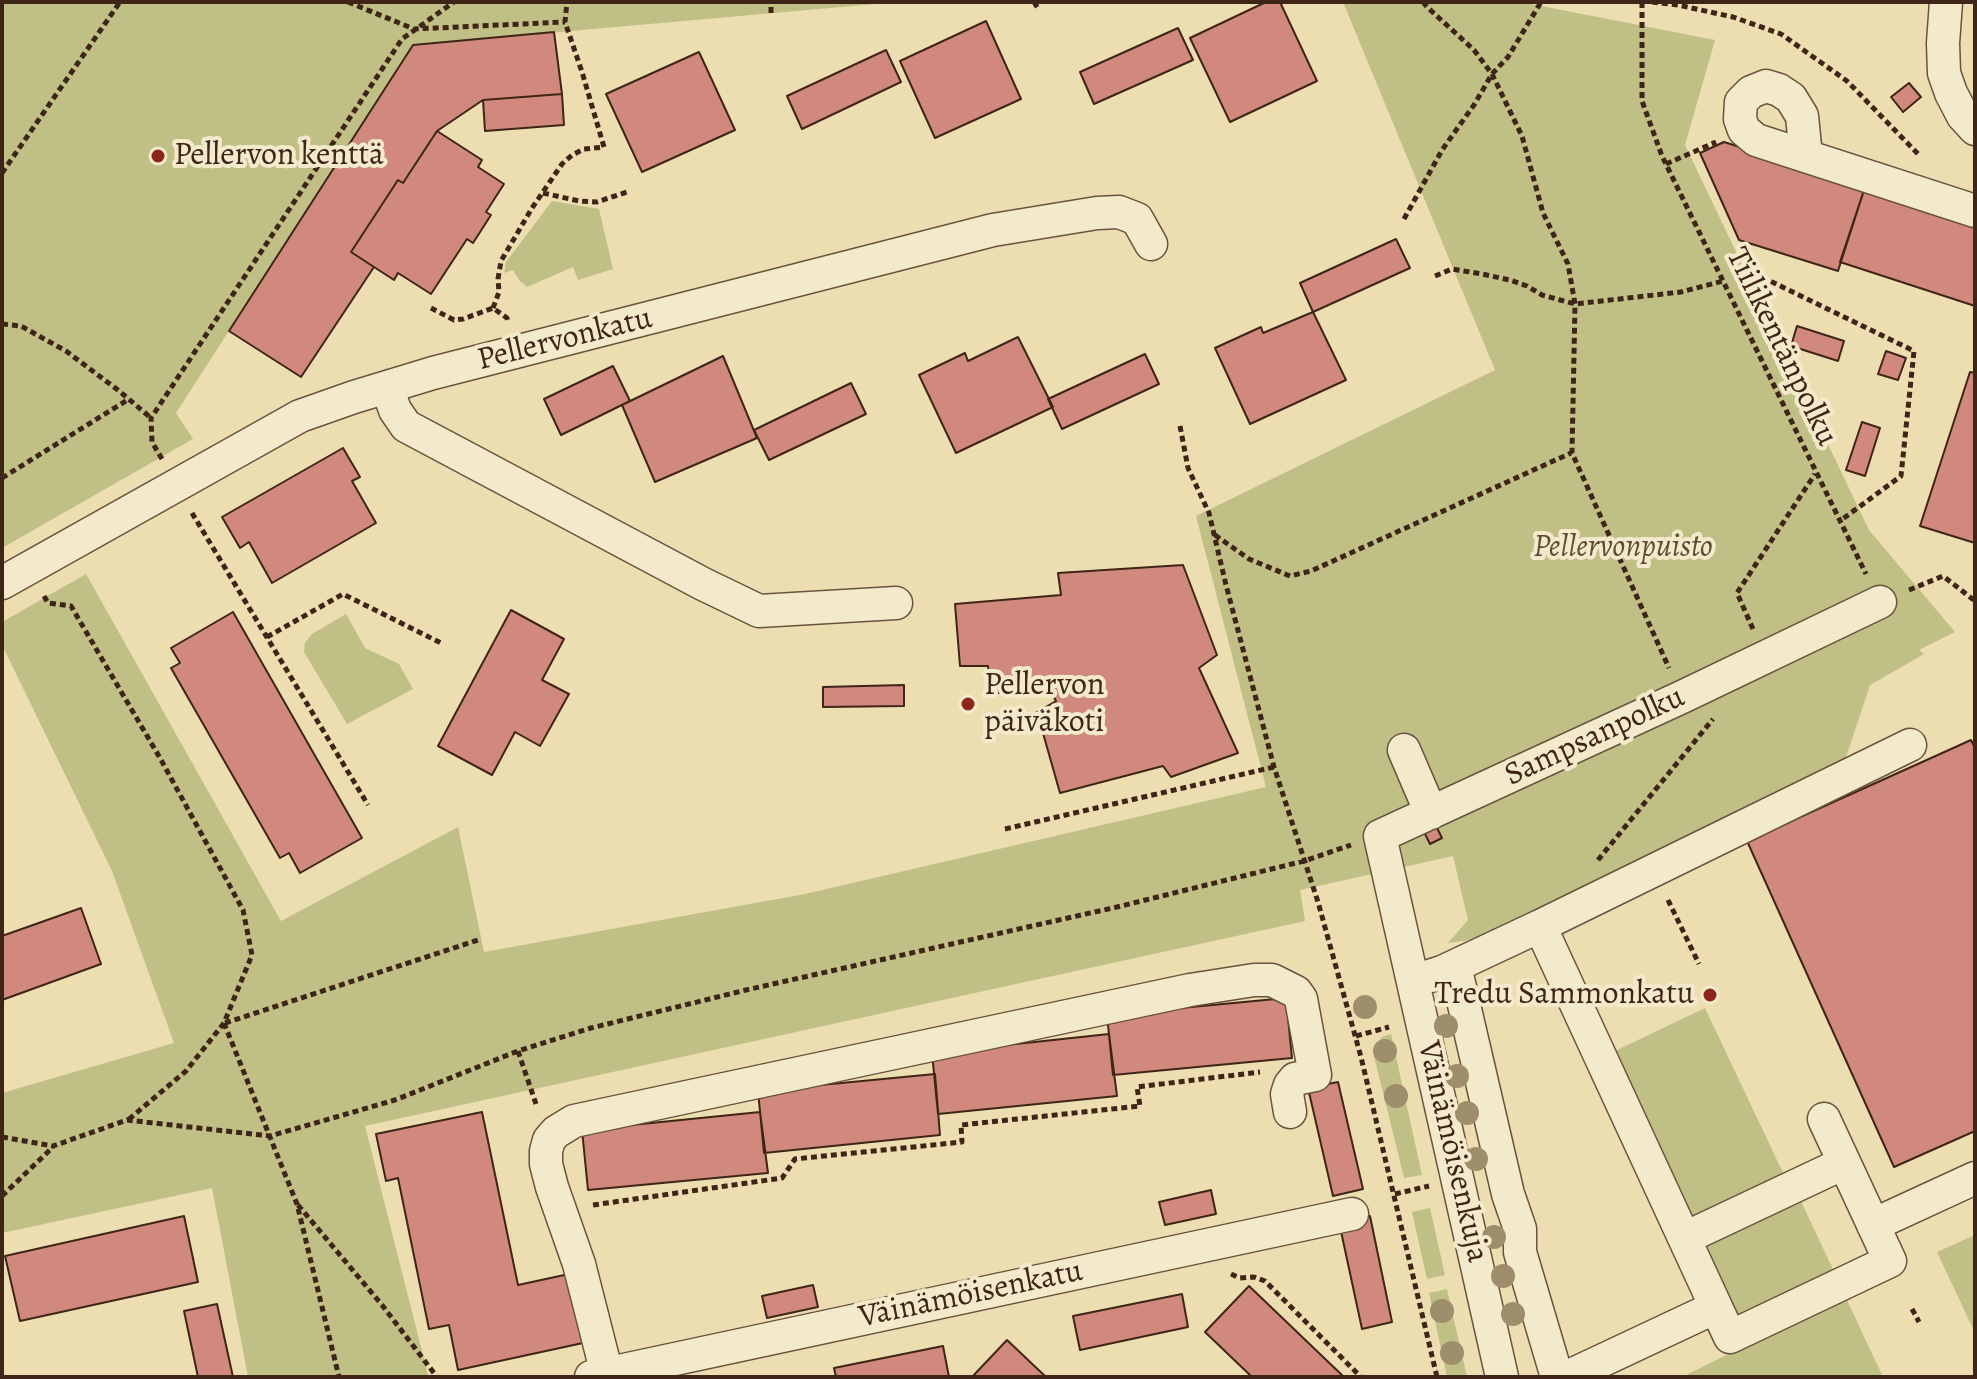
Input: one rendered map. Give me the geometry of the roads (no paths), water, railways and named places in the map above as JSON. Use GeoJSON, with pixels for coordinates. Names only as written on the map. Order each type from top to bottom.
{"type":"FeatureCollection","features":[{"type":"Feature","properties":{"kind":"street"},"geometry":{"type":"LineString","coordinates":[[1946,2],[1944,73],[1957,105],[1975,129]]}},
{"type":"Feature","properties":{"kind":"street"},"geometry":{"type":"LineString","coordinates":[[1806,156],[1975,211]]}},
{"type":"Feature","properties":{"kind":"street","name":"Pellervonkatu"},"geometry":{"type":"LineString","coordinates":[[15,576],[182,494],[300,416],[433,373],[993,230],[1119,212],[1137,219],[1151,244]]}},
{"type":"Feature","properties":{"kind":"street"},"geometry":{"type":"LineString","coordinates":[[387,387],[395,410],[406,426],[759,611],[896,603]]}},
{"type":"Feature","properties":{"kind":"street","name":"Sampsanpolku"},"geometry":{"type":"LineString","coordinates":[[1380,836],[1880,602]]}},
{"type":"Feature","properties":{"kind":"street"},"geometry":{"type":"LineString","coordinates":[[1414,981],[1455,966],[1540,926],[1910,745]]}},
{"type":"Feature","properties":{"kind":"street"},"geometry":{"type":"LineString","coordinates":[[1404,750],[1431,813]]}},
{"type":"Feature","properties":{"kind":"street","name":"Väinämöisenkuja"},"geometry":{"type":"LineString","coordinates":[[1380,836],[1502,1377]]}},
{"type":"Feature","properties":{"kind":"street"},"geometry":{"type":"LineString","coordinates":[[1540,926],[1730,1337],[1890,1261],[1824,1119]]}},
{"type":"Feature","properties":{"kind":"street"},"geometry":{"type":"LineString","coordinates":[[1455,966],[1508,1194],[1520,1229],[1520,1252],[1557,1377]]}},
{"type":"Feature","properties":{"kind":"street"},"geometry":{"type":"LineString","coordinates":[[599,1375],[579,1264],[546,1164],[549,1140],[574,1121],[1175,993],[1254,980],[1272,980],[1296,992],[1301,999],[1315,1075],[1295,1079],[1290,1085],[1287,1094],[1290,1112]]}},
{"type":"Feature","properties":{"kind":"street"},"geometry":{"type":"LineString","coordinates":[[1685,1238],[1844,1163]]}},
{"type":"Feature","properties":{"kind":"street"},"geometry":{"type":"LineString","coordinates":[[1873,1225],[1975,1178]]}},
{"type":"Feature","properties":{"kind":"street","name":"Väinämöisenkatu"},"geometry":{"type":"LineString","coordinates":[[599,1375],[1352,1214]]}},
{"type":"Feature","properties":{"kind":"street"},"geometry":{"type":"LineString","coordinates":[[1567,1377],[1716,1307]]}},
{"type":"Feature","properties":{"kind":"place","name":"Pellervon kenttä"},"geometry":{"type":"Point","coordinates":[158,156]}},
{"type":"Feature","properties":{"kind":"place","name":"Pellervon päiväkoti"},"geometry":{"type":"Point","coordinates":[968,704]}},
{"type":"Feature","properties":{"kind":"place","name":"Tredu Sammonkatu"},"geometry":{"type":"Point","coordinates":[1710,995]}},
{"type":"Feature","properties":{"kind":"park label","name":"Pellervonpuisto"},"geometry":{"type":"Point","coordinates":[1623,548]}}]}
